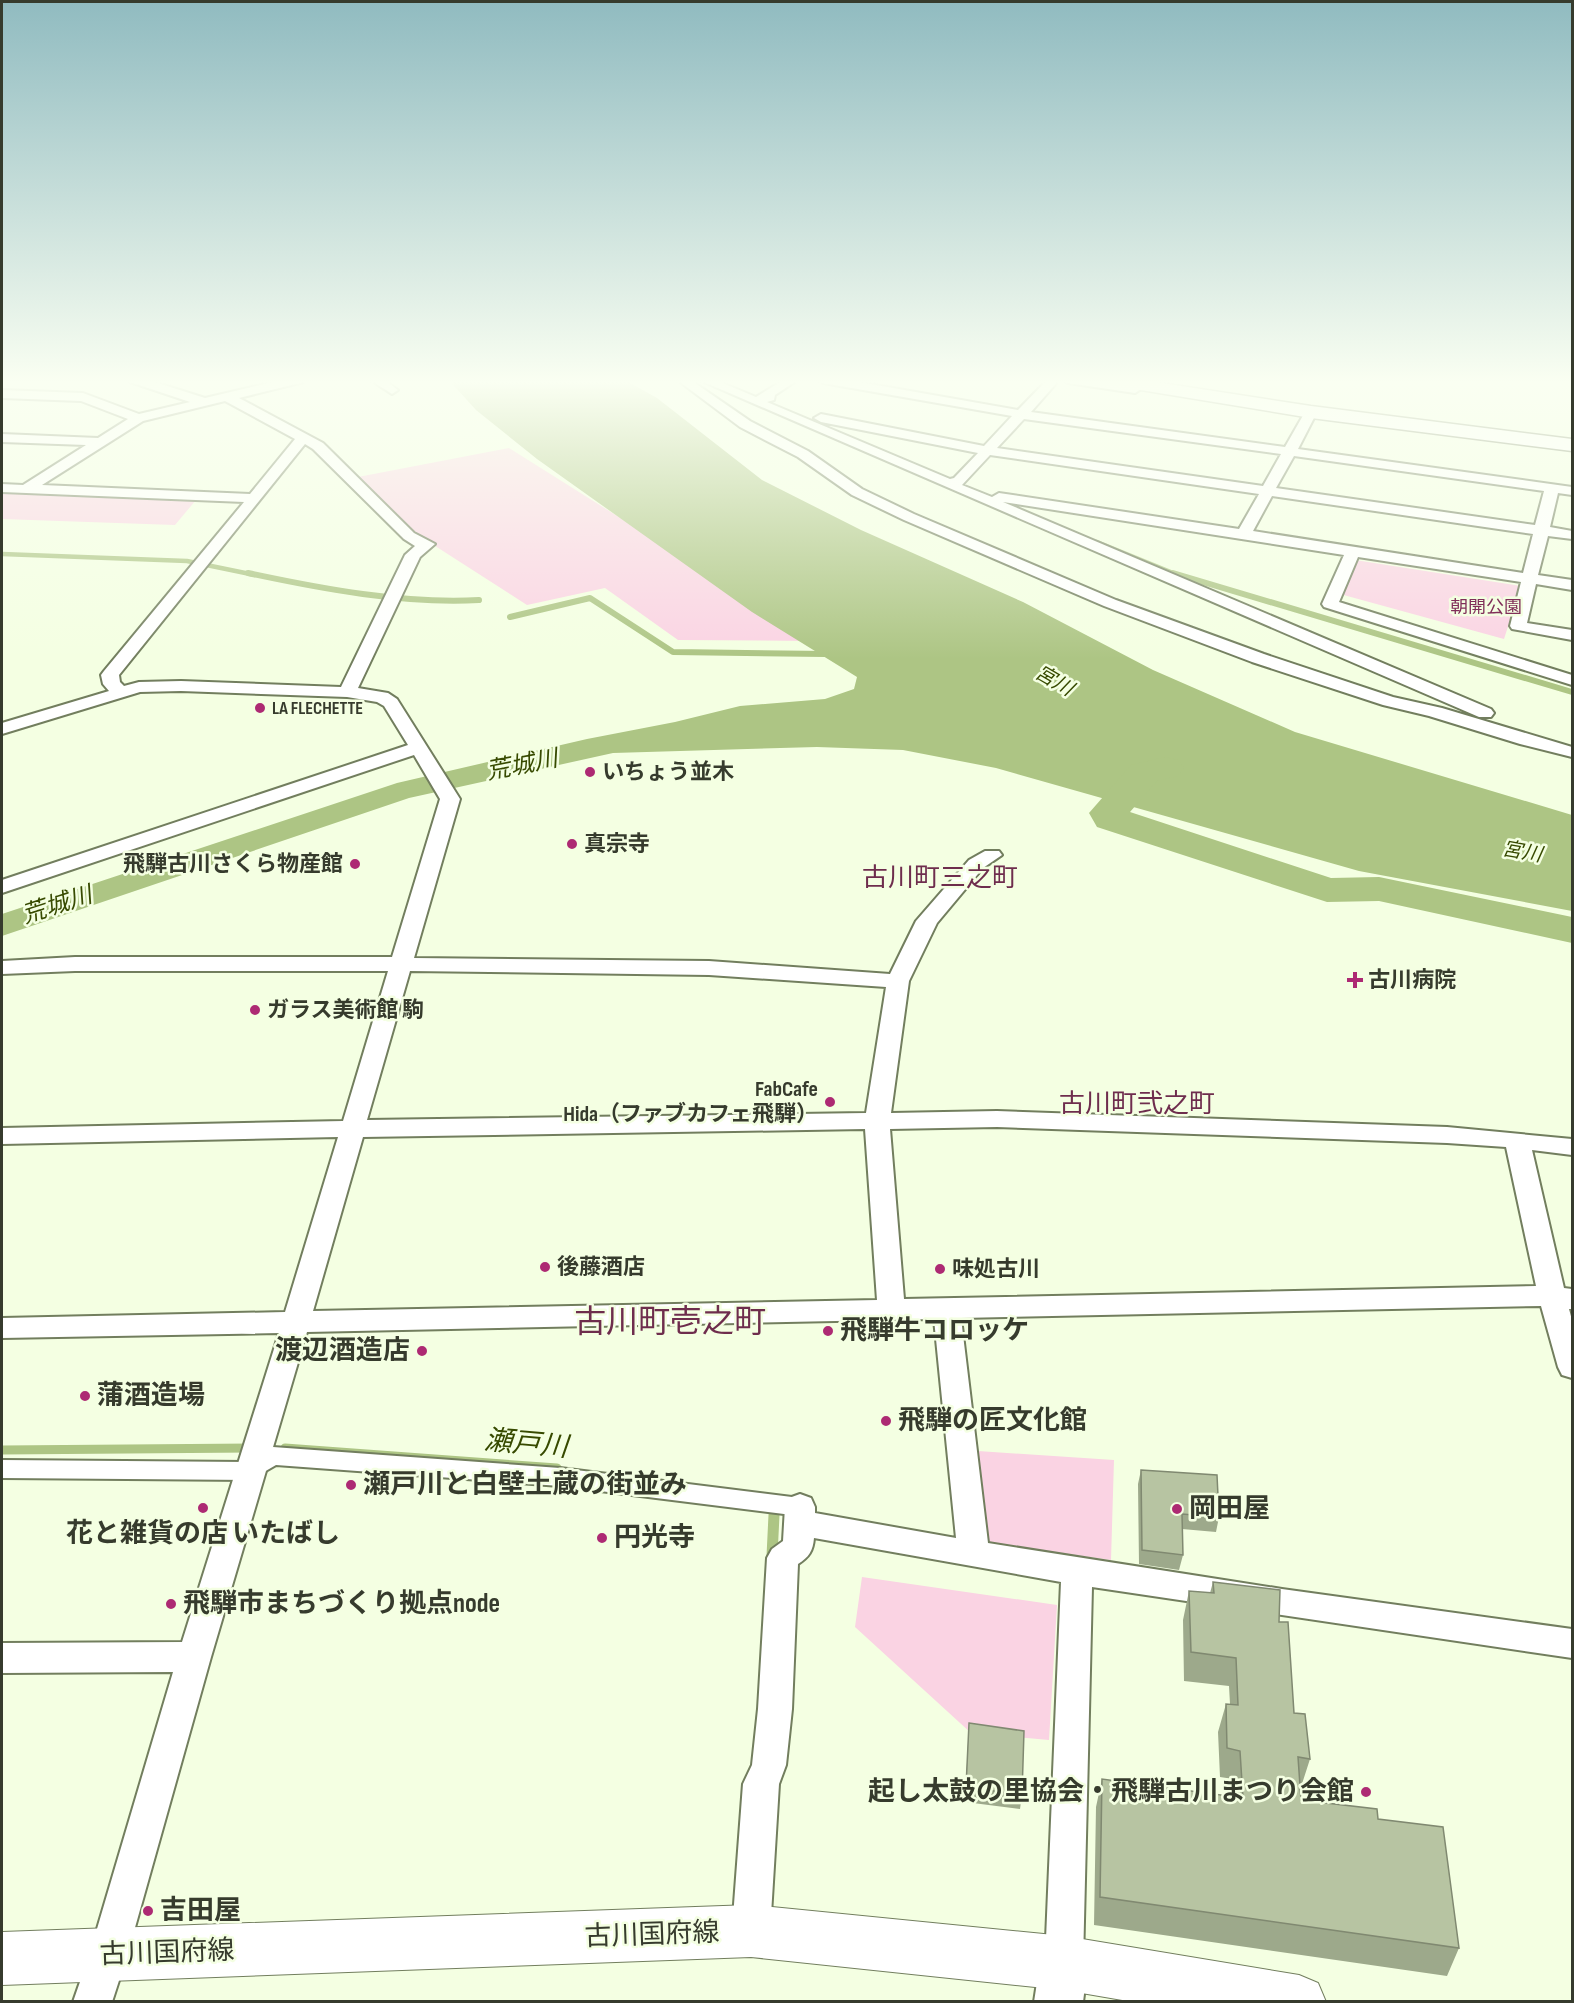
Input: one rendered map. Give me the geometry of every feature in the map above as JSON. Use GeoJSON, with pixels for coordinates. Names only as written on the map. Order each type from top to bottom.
{"type":"FeatureCollection","features":[{"type":"Feature","properties":{"kind":"main road","name":"古川国府線"},"geometry":{"type":"LineString","coordinates":[[2,1959],[100,1979],[752,1931],[1061,1982],[1299,2001]]}},
{"type":"Feature","properties":{"kind":"street"},"geometry":{"type":"LineString","coordinates":[[26,489],[53,472]]}},
{"type":"Feature","properties":{"kind":"street"},"geometry":{"type":"LineString","coordinates":[[121,692],[112,684],[110,675],[275,472]]}},
{"type":"Feature","properties":{"kind":"street"},"geometry":{"type":"LineString","coordinates":[[345,472],[409,536],[417,542],[427,544],[413,555],[346,692]]}},
{"type":"Feature","properties":{"kind":"street"},"geometry":{"type":"LineString","coordinates":[[829,472],[866,498],[1051,579],[1196,636],[1389,701],[1479,737]]}},
{"type":"Feature","properties":{"kind":"street"},"geometry":{"type":"LineString","coordinates":[[928,472],[1572,752]]}},
{"type":"Feature","properties":{"kind":"street"},"geometry":{"type":"LineString","coordinates":[[954,483],[965,472]]}},
{"type":"Feature","properties":{"kind":"street"},"geometry":{"type":"LineString","coordinates":[[1138,472],[1572,536]]}},
{"type":"Feature","properties":{"kind":"street"},"geometry":{"type":"LineString","coordinates":[[1244,534],[1277,472]]}},
{"type":"Feature","properties":{"kind":"street"},"geometry":{"type":"LineString","coordinates":[[1441,472],[1572,491]]}},
{"type":"Feature","properties":{"kind":"street"},"geometry":{"type":"LineString","coordinates":[[2,488],[254,498]]}},
{"type":"Feature","properties":{"kind":"street"},"geometry":{"type":"LineString","coordinates":[[1552,488],[1518,626],[1572,635]]}},
{"type":"Feature","properties":{"kind":"street"},"geometry":{"type":"LineString","coordinates":[[988,497],[1572,585]]}},
{"type":"Feature","properties":{"kind":"street"},"geometry":{"type":"LineString","coordinates":[[1353,551],[1330,604],[1572,680]]}},
{"type":"Feature","properties":{"kind":"street"},"geometry":{"type":"LineString","coordinates":[[2,729],[121,692],[151,686],[346,692],[382,697],[391,703],[450,799],[100,1979]]}},
{"type":"Feature","properties":{"kind":"street"},"geometry":{"type":"LineString","coordinates":[[1389,701],[1420,706],[1508,733],[1531,743],[1572,752]]}},
{"type":"Feature","properties":{"kind":"street"},"geometry":{"type":"LineString","coordinates":[[2,887],[280,792],[419,751]]}},
{"type":"Feature","properties":{"kind":"street"},"geometry":{"type":"LineString","coordinates":[[891,1309],[877,1122],[898,981],[927,921],[976,864],[992,855]]}},
{"type":"Feature","properties":{"kind":"street"},"geometry":{"type":"LineString","coordinates":[[2,966],[400,964],[709,968],[898,981]]}},
{"type":"Feature","properties":{"kind":"street"},"geometry":{"type":"LineString","coordinates":[[2,1136],[1032,1120],[1447,1135],[1572,1147]]}},
{"type":"Feature","properties":{"kind":"street"},"geometry":{"type":"LineString","coordinates":[[1517,1140],[1562,1298],[1572,1367]]}},
{"type":"Feature","properties":{"kind":"street"},"geometry":{"type":"LineString","coordinates":[[2,1329],[946,1307],[1562,1298]]}},
{"type":"Feature","properties":{"kind":"street"},"geometry":{"type":"LineString","coordinates":[[946,1307],[974,1555]]}},
{"type":"Feature","properties":{"kind":"street"},"geometry":{"type":"LineString","coordinates":[[2,1469],[273,1456],[560,1477],[763,1503],[974,1555],[1271,1603],[1572,1644]]}},
{"type":"Feature","properties":{"kind":"street"},"geometry":{"type":"LineString","coordinates":[[752,1931],[761,1784],[769,1765],[775,1709],[783,1558],[798,1547],[796,1512]]}},
{"type":"Feature","properties":{"kind":"street"},"geometry":{"type":"LineString","coordinates":[[1061,1982],[1077,1570]]}},
{"type":"Feature","properties":{"kind":"street"},"geometry":{"type":"LineString","coordinates":[[2,1658],[194,1657]]}},
{"type":"Feature","properties":{"kind":"green space"},"geometry":{"type":"Polygon","coordinates":[[[382,472],[548,472],[816,641],[678,640],[605,588],[527,605],[404,526],[358,477],[382,472]]]}},
{"type":"Feature","properties":{"kind":"green space"},"geometry":{"type":"Polygon","coordinates":[[[2,492],[196,500],[175,525],[2,519],[2,492]]]}},
{"type":"Feature","properties":{"kind":"green space","name":"朝開公園"},"geometry":{"type":"Polygon","coordinates":[[[1355,560],[1521,586],[1504,639],[1340,594],[1355,560]]]}},
{"type":"Feature","properties":{"kind":"green space"},"geometry":{"type":"Polygon","coordinates":[[[978,1451],[1114,1460],[1111,1560],[989,1543],[978,1451]]]}},
{"type":"Feature","properties":{"kind":"green space"},"geometry":{"type":"Polygon","coordinates":[[[862,1577],[1057,1605],[1049,1740],[971,1733],[855,1627],[862,1577]]]}},
{"type":"Feature","properties":{"kind":"water"},"geometry":{"type":"Polygon","coordinates":[[[556,472],[752,472],[762,480],[861,530],[1023,602],[1153,670],[1295,732],[1572,815],[1572,911],[1359,871],[996,768],[903,750],[817,747],[613,753],[409,798],[2,936],[2,914],[397,783],[740,706],[825,699],[854,689],[857,677],[752,612],[556,472]]]}},
{"type":"Feature","properties":{"kind":"building","name":"岡田屋"},"geometry":{"type":"Polygon","coordinates":[[[1141,1470],[1217,1475],[1219,1517],[1182,1514],[1183,1555],[1142,1550],[1141,1470]]]}},
{"type":"Feature","properties":{"kind":"building"},"geometry":{"type":"Polygon","coordinates":[[[1213,1582],[1280,1590],[1279,1622],[1288,1622],[1294,1713],[1305,1714],[1310,1759],[1298,1757],[1301,1800],[1377,1809],[1378,1819],[1443,1827],[1459,1948],[1100,1897],[1102,1779],[1243,1798],[1240,1751],[1227,1748],[1226,1704],[1238,1705],[1236,1658],[1191,1652],[1189,1591],[1214,1593],[1213,1582]]]}},
{"type":"Feature","properties":{"kind":"building"},"geometry":{"type":"Polygon","coordinates":[[[969,1723],[1024,1731],[1022,1795],[966,1787],[969,1723]]]}},
{"type":"Feature","properties":{"kind":"waterway"},"geometry":{"type":"LineString","coordinates":[[1097,542],[1173,573]]}},
{"type":"Feature","properties":{"kind":"waterway"},"geometry":{"type":"LineString","coordinates":[[2,554],[187,561],[255,575]]}},
{"type":"Feature","properties":{"kind":"waterway"},"geometry":{"type":"LineString","coordinates":[[248,573],[363,594],[421,600],[479,600]]}},
{"type":"Feature","properties":{"kind":"waterway"},"geometry":{"type":"LineString","coordinates":[[1173,573],[1572,692]]}},
{"type":"Feature","properties":{"kind":"waterway"},"geometry":{"type":"LineString","coordinates":[[1173,573],[1178,575]]}},
{"type":"Feature","properties":{"kind":"waterway"},"geometry":{"type":"LineString","coordinates":[[510,617],[590,598],[673,652],[826,654]]}},
{"type":"Feature","properties":{"kind":"waterway"},"geometry":{"type":"LineString","coordinates":[[1165,768],[1144,773],[1108,813],[1111,819],[1327,890],[1379,889],[1572,930]]}},
{"type":"Feature","properties":{"kind":"waterway","name":"瀬戸川"},"geometry":{"type":"LineString","coordinates":[[2,1450],[252,1448]]}},
{"type":"Feature","properties":{"kind":"waterway","name":"瀬戸川"},"geometry":{"type":"LineString","coordinates":[[285,1448],[557,1468]]}},
{"type":"Feature","properties":{"kind":"waterway","name":"瀬戸川"},"geometry":{"type":"LineString","coordinates":[[774,1517],[775,1503]]}},
{"type":"Feature","properties":{"kind":"waterway","name":"瀬戸川"},"geometry":{"type":"LineString","coordinates":[[772,1556],[774,1515]]}},
{"type":"Feature","properties":{"kind":"place","name":"LA FLECHETTE"},"geometry":{"type":"Point","coordinates":[260,708]}},
{"type":"Feature","properties":{"kind":"place","name":"いちょう並木"},"geometry":{"type":"Point","coordinates":[590,772]}},
{"type":"Feature","properties":{"kind":"place","name":"真宗寺"},"geometry":{"type":"Point","coordinates":[572,844]}},
{"type":"Feature","properties":{"kind":"place","name":"飛騨古川さくら物産館"},"geometry":{"type":"Point","coordinates":[355,864]}},
{"type":"Feature","properties":{"kind":"place","name":"古川病院"},"geometry":{"type":"Point","coordinates":[1355,980]}},
{"type":"Feature","properties":{"kind":"place","name":"ガラス美術館 駒"},"geometry":{"type":"Point","coordinates":[255,1010]}},
{"type":"Feature","properties":{"kind":"place","name":"FabCafe Hida（ファブカフェ飛騨）"},"geometry":{"type":"Point","coordinates":[830,1102]}},
{"type":"Feature","properties":{"kind":"place","name":"後藤酒店"},"geometry":{"type":"Point","coordinates":[545,1267]}},
{"type":"Feature","properties":{"kind":"place","name":"味処古川"},"geometry":{"type":"Point","coordinates":[940,1269]}},
{"type":"Feature","properties":{"kind":"place","name":"飛騨牛コロッケ"},"geometry":{"type":"Point","coordinates":[828,1331]}},
{"type":"Feature","properties":{"kind":"place","name":"渡辺酒造店"},"geometry":{"type":"Point","coordinates":[422,1351]}},
{"type":"Feature","properties":{"kind":"place","name":"蒲酒造場"},"geometry":{"type":"Point","coordinates":[85,1396]}},
{"type":"Feature","properties":{"kind":"place","name":"飛騨の匠文化館"},"geometry":{"type":"Point","coordinates":[886,1421]}},
{"type":"Feature","properties":{"kind":"place","name":"瀬戸川と白壁土蔵の街並み"},"geometry":{"type":"Point","coordinates":[351,1485]}},
{"type":"Feature","properties":{"kind":"place","name":"花と雑貨の店 いたばし"},"geometry":{"type":"Point","coordinates":[203,1508]}},
{"type":"Feature","properties":{"kind":"place","name":"岡田屋"},"geometry":{"type":"Point","coordinates":[1177,1509]}},
{"type":"Feature","properties":{"kind":"place","name":"円光寺"},"geometry":{"type":"Point","coordinates":[602,1538]}},
{"type":"Feature","properties":{"kind":"place","name":"飛騨市まちづくり拠点node"},"geometry":{"type":"Point","coordinates":[171,1604]}},
{"type":"Feature","properties":{"kind":"place","name":"起し太鼓の里協会・飛騨古川まつり会館"},"geometry":{"type":"Point","coordinates":[1366,1792]}},
{"type":"Feature","properties":{"kind":"place","name":"吉田屋"},"geometry":{"type":"Point","coordinates":[148,1911]}},
{"type":"Feature","properties":{"kind":"district","name":"古川町三之町"},"geometry":{"type":"Point","coordinates":[940,878]}},
{"type":"Feature","properties":{"kind":"district","name":"古川町弐之町"},"geometry":{"type":"Point","coordinates":[1137,1104]}},
{"type":"Feature","properties":{"kind":"district","name":"古川町壱之町"},"geometry":{"type":"Point","coordinates":[670,1322]}},
{"type":"Feature","properties":{"kind":"water label","name":"宮川"},"geometry":{"type":"Point","coordinates":[1054,681]}},
{"type":"Feature","properties":{"kind":"water label","name":"荒城川"},"geometry":{"type":"Point","coordinates":[522,765]}},
{"type":"Feature","properties":{"kind":"water label","name":"宮川"},"geometry":{"type":"Point","coordinates":[1522,852]}},
{"type":"Feature","properties":{"kind":"water label","name":"荒城川"},"geometry":{"type":"Point","coordinates":[57,905]}}]}
